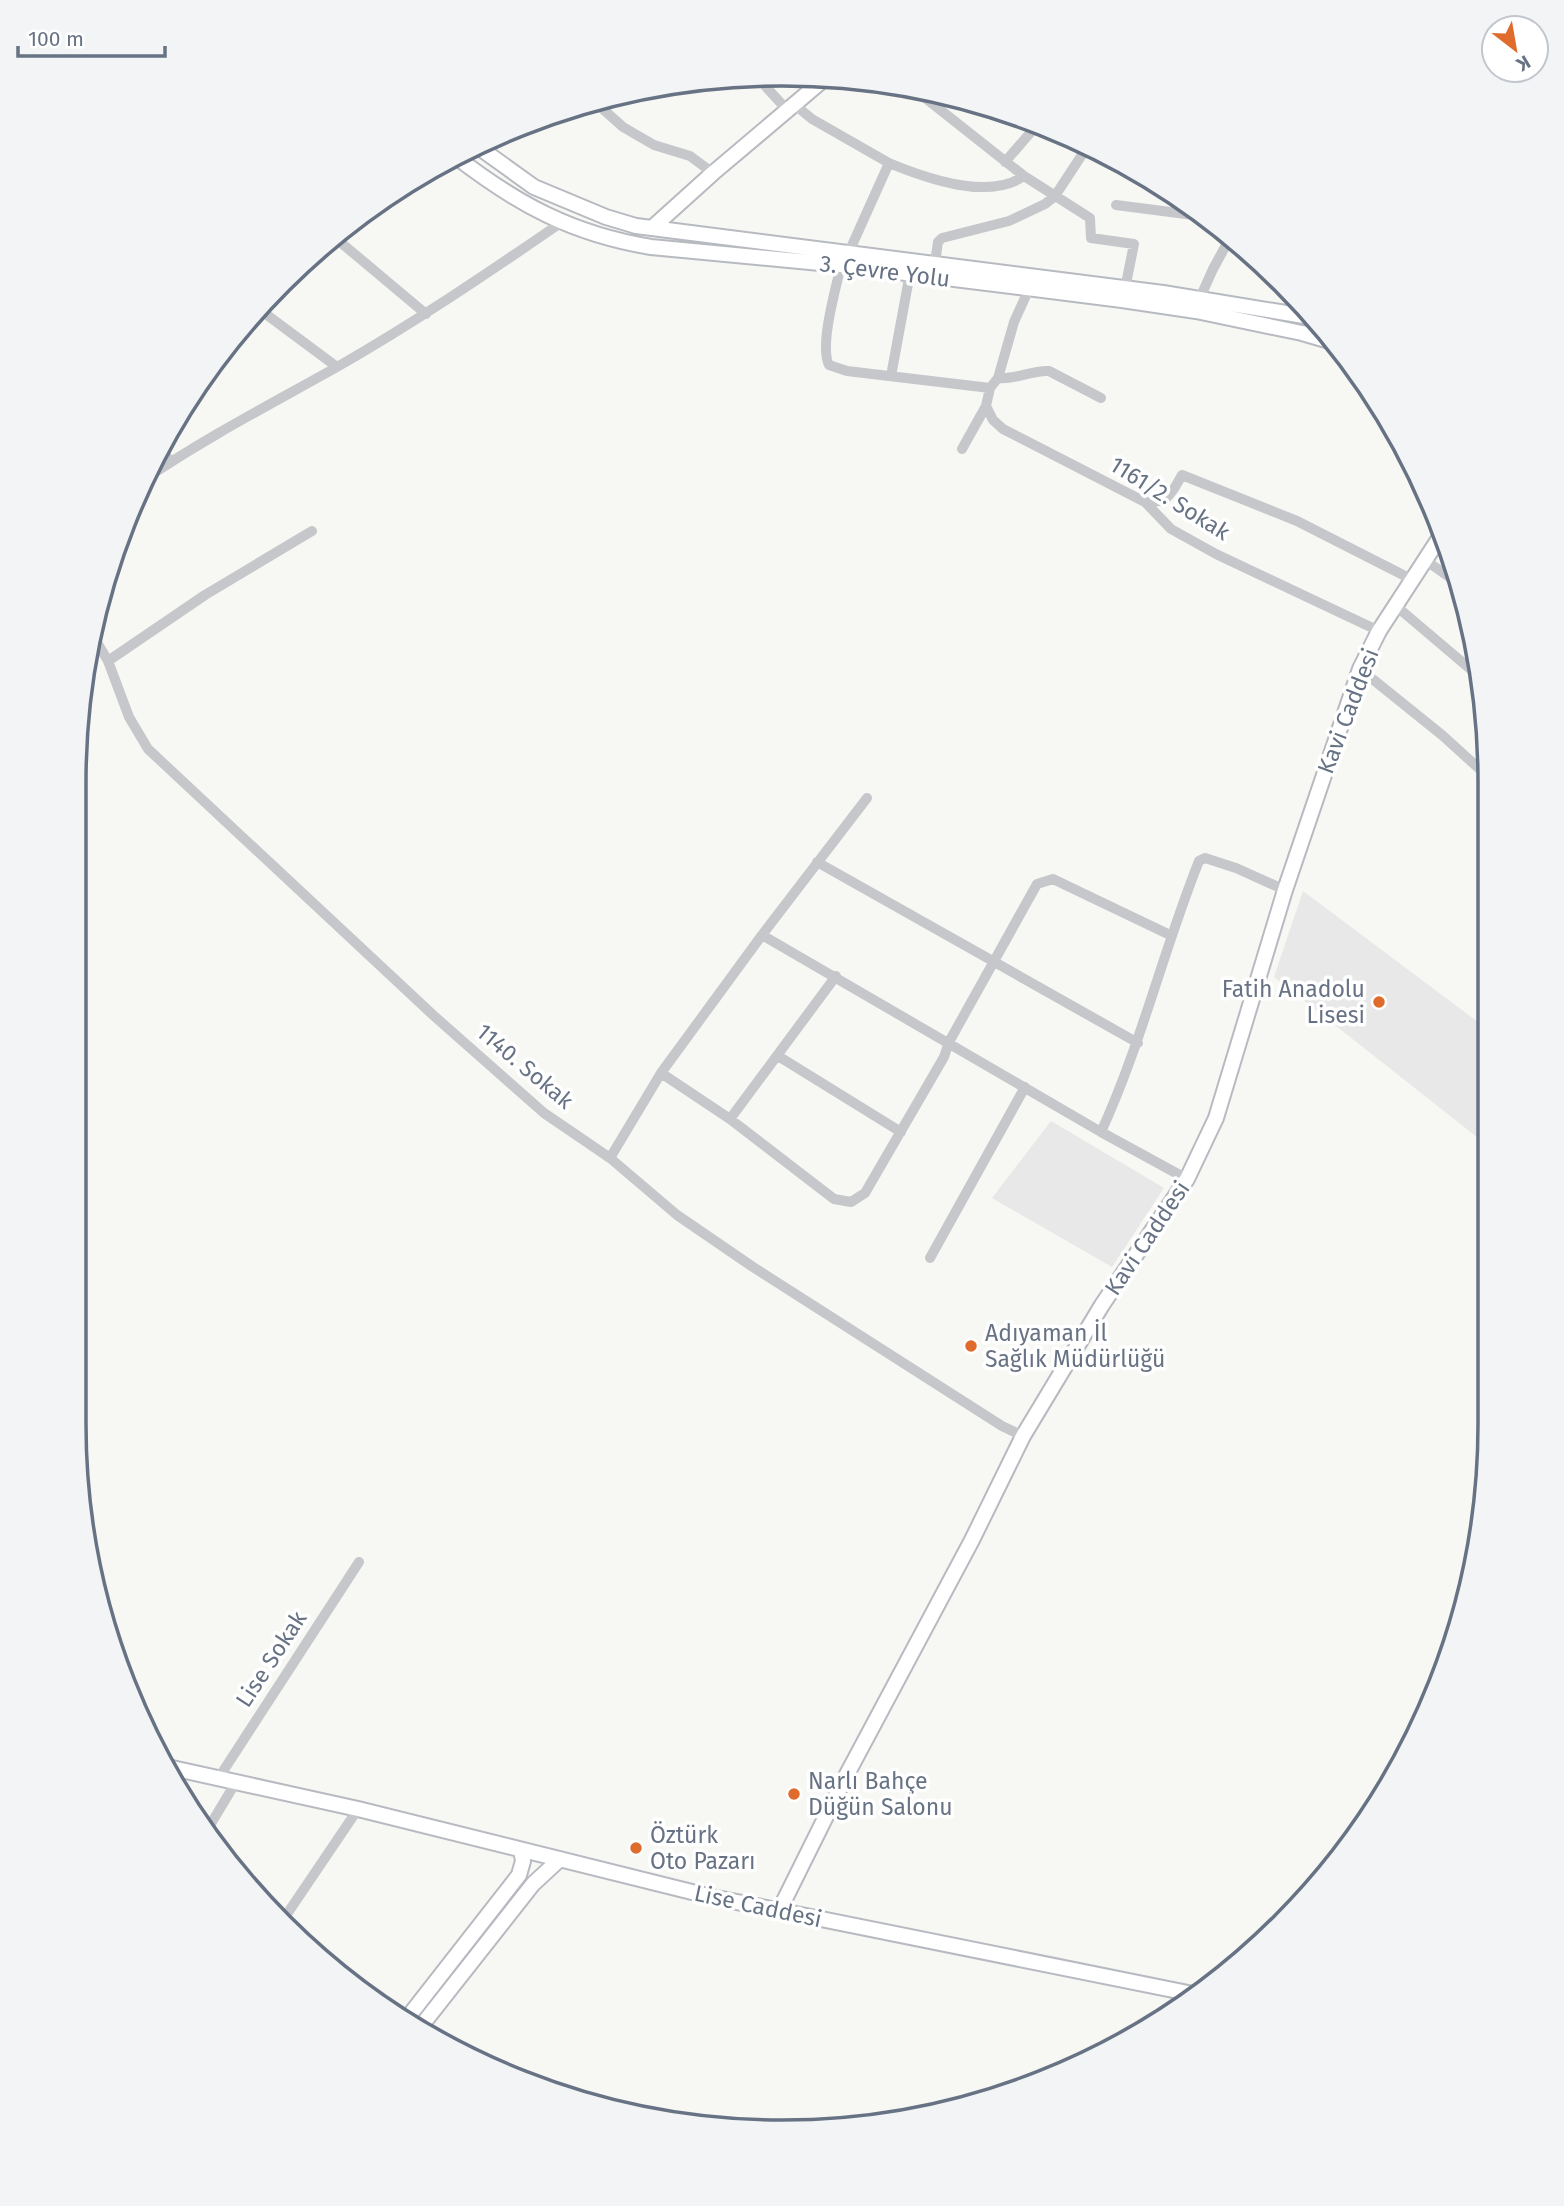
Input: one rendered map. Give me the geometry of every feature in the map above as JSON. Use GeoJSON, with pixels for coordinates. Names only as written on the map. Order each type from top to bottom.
{"type":"FeatureCollection","features":[{"type":"Feature","properties":{"kind":"street"},"geometry":{"type":"LineString","coordinates":[[767,86],[791,108],[889,163],[927,179],[990,188],[1024,176]]}},
{"type":"Feature","properties":{"kind":"street"},"geometry":{"type":"LineString","coordinates":[[652,228],[712,173],[815,87]]}},
{"type":"Feature","properties":{"kind":"street"},"geometry":{"type":"LineString","coordinates":[[930,102],[1024,176],[1090,218],[1091,238],[1134,244],[1125,289]]}},
{"type":"Feature","properties":{"kind":"street"},"geometry":{"type":"LineString","coordinates":[[603,109],[623,127],[654,145],[690,156],[712,173]]}},
{"type":"Feature","properties":{"kind":"street"},"geometry":{"type":"LineString","coordinates":[[1005,162],[1031,132]]}},
{"type":"Feature","properties":{"kind":"street","name":"3. Çevre Yolu"},"geometry":{"type":"LineString","coordinates":[[488,152],[527,183],[555,197],[623,222],[652,228],[1293,310]]}},
{"type":"Feature","properties":{"kind":"street"},"geometry":{"type":"LineString","coordinates":[[935,263],[938,242],[942,238],[1009,221],[1045,204],[1055,196],[1082,154]]}},
{"type":"Feature","properties":{"kind":"street","name":"3. Çevre Yolu"},"geometry":{"type":"LineString","coordinates":[[464,163],[507,195],[562,222],[598,235],[643,246],[910,273],[1196,311],[1317,337]]}},
{"type":"Feature","properties":{"kind":"street"},"geometry":{"type":"LineString","coordinates":[[849,252],[889,163]]}},
{"type":"Feature","properties":{"kind":"street"},"geometry":{"type":"LineString","coordinates":[[1116,205],[1184,214]]}},
{"type":"Feature","properties":{"kind":"street"},"geometry":{"type":"LineString","coordinates":[[161,468],[199,443],[337,367],[426,314],[562,222]]}},
{"type":"Feature","properties":{"kind":"street"},"geometry":{"type":"LineString","coordinates":[[342,243],[426,314]]}},
{"type":"Feature","properties":{"kind":"street"},"geometry":{"type":"LineString","coordinates":[[1200,298],[1225,246]]}},
{"type":"Feature","properties":{"kind":"street"},"geometry":{"type":"LineString","coordinates":[[841,265],[825,358],[829,365],[847,371],[990,388]]}},
{"type":"Feature","properties":{"kind":"street"},"geometry":{"type":"LineString","coordinates":[[891,376],[910,273]]}},
{"type":"Feature","properties":{"kind":"street"},"geometry":{"type":"LineString","coordinates":[[962,449],[986,406],[990,388],[998,378],[1014,322],[1029,289]]}},
{"type":"Feature","properties":{"kind":"street"},"geometry":{"type":"LineString","coordinates":[[267,315],[337,367]]}},
{"type":"Feature","properties":{"kind":"street"},"geometry":{"type":"LineString","coordinates":[[998,378],[1010,379],[1040,370],[1049,371],[1101,398]]}},
{"type":"Feature","properties":{"kind":"street","name":"1161/2. Sokak"},"geometry":{"type":"LineString","coordinates":[[986,406],[993,420],[1003,429],[1145,502],[1171,529],[1216,554],[1379,631]]}},
{"type":"Feature","properties":{"kind":"street"},"geometry":{"type":"LineString","coordinates":[[167,457],[171,461]]}},
{"type":"Feature","properties":{"kind":"street"},"geometry":{"type":"LineString","coordinates":[[1145,502],[1159,502],[1170,496],[1182,475],[1297,521],[1411,579]]}},
{"type":"Feature","properties":{"kind":"street"},"geometry":{"type":"LineString","coordinates":[[108,661],[205,595],[312,531]]}},
{"type":"Feature","properties":{"kind":"street","name":"Kavi Caddesi"},"geometry":{"type":"LineString","coordinates":[[779,1911],[1023,1436],[1102,1305],[1187,1179],[1204,1146],[1216,1118],[1285,890],[1360,669],[1379,631],[1436,544]]}},
{"type":"Feature","properties":{"kind":"street"},"geometry":{"type":"LineString","coordinates":[[1425,560],[1446,575]]}},
{"type":"Feature","properties":{"kind":"street"},"geometry":{"type":"LineString","coordinates":[[1396,606],[1468,667]]}},
{"type":"Feature","properties":{"kind":"street","name":"1140. Sokak"},"geometry":{"type":"LineString","coordinates":[[99,646],[108,661],[129,717],[148,749],[424,1006],[544,1113],[610,1158],[677,1215],[742,1259],[1002,1426],[1023,1436]]}},
{"type":"Feature","properties":{"kind":"street"},"geometry":{"type":"LineString","coordinates":[[1360,669],[1478,768]]}},
{"type":"Feature","properties":{"kind":"street"},"geometry":{"type":"LineString","coordinates":[[610,1158],[661,1073],[867,798]]}},
{"type":"Feature","properties":{"kind":"street"},"geometry":{"type":"LineString","coordinates":[[1101,1132],[1138,1043],[1170,935],[1199,862],[1205,858],[1236,868],[1285,890]]}},
{"type":"Feature","properties":{"kind":"street"},"geometry":{"type":"LineString","coordinates":[[817,862],[1138,1043]]}},
{"type":"Feature","properties":{"kind":"street"},"geometry":{"type":"LineString","coordinates":[[661,1073],[730,1119],[834,1199],[846,1202],[859,1199],[865,1194],[944,1057],[949,1042],[1034,888],[1047,879],[1053,879],[1170,935]]}},
{"type":"Feature","properties":{"kind":"street"},"geometry":{"type":"LineString","coordinates":[[762,935],[1187,1179]]}},
{"type":"Feature","properties":{"kind":"street"},"geometry":{"type":"LineString","coordinates":[[730,1119],[836,976]]}},
{"type":"Feature","properties":{"kind":"street"},"geometry":{"type":"LineString","coordinates":[[778,1056],[901,1132]]}},
{"type":"Feature","properties":{"kind":"street"},"geometry":{"type":"LineString","coordinates":[[930,1258],[1025,1087]]}},
{"type":"Feature","properties":{"kind":"street","name":"Lise Sokak"},"geometry":{"type":"LineString","coordinates":[[218,1779],[359,1562]]}},
{"type":"Feature","properties":{"kind":"street","name":"Lise Caddesi"},"geometry":{"type":"LineString","coordinates":[[178,1769],[358,1809],[779,1911],[1184,1992]]}},
{"type":"Feature","properties":{"kind":"street"},"geometry":{"type":"LineString","coordinates":[[212,1823],[236,1783]]}},
{"type":"Feature","properties":{"kind":"street"},"geometry":{"type":"LineString","coordinates":[[288,1913],[358,1809]]}},
{"type":"Feature","properties":{"kind":"street"},"geometry":{"type":"LineString","coordinates":[[411,2013],[519,1875],[523,1861],[521,1850]]}},
{"type":"Feature","properties":{"kind":"street"},"geometry":{"type":"LineString","coordinates":[[425,2021],[533,1884],[560,1859]]}},
{"type":"Feature","properties":{"kind":"shaded area","name":"Fatih Anadolu Lisesi"},"geometry":{"type":"Polygon","coordinates":[[[1303,891],[1478,1022],[1478,1138],[1274,977],[1303,891]]]}},
{"type":"Feature","properties":{"kind":"shaded area"},"geometry":{"type":"Polygon","coordinates":[[[1051,1121],[1164,1188],[1112,1267],[992,1198],[1051,1121]]]}},
{"type":"Feature","properties":{"kind":"place","name":"Fatih Anadolu Lisesi"},"geometry":{"type":"Point","coordinates":[1379,1002]}},
{"type":"Feature","properties":{"kind":"place","name":"Adıyaman İl Sağlık Müdürlüğü"},"geometry":{"type":"Point","coordinates":[971,1346]}},
{"type":"Feature","properties":{"kind":"place","name":"Narlı Bahçe Düğün Salonu"},"geometry":{"type":"Point","coordinates":[794,1794]}},
{"type":"Feature","properties":{"kind":"place","name":"Öztürk Oto Pazarı"},"geometry":{"type":"Point","coordinates":[636,1848]}}]}
